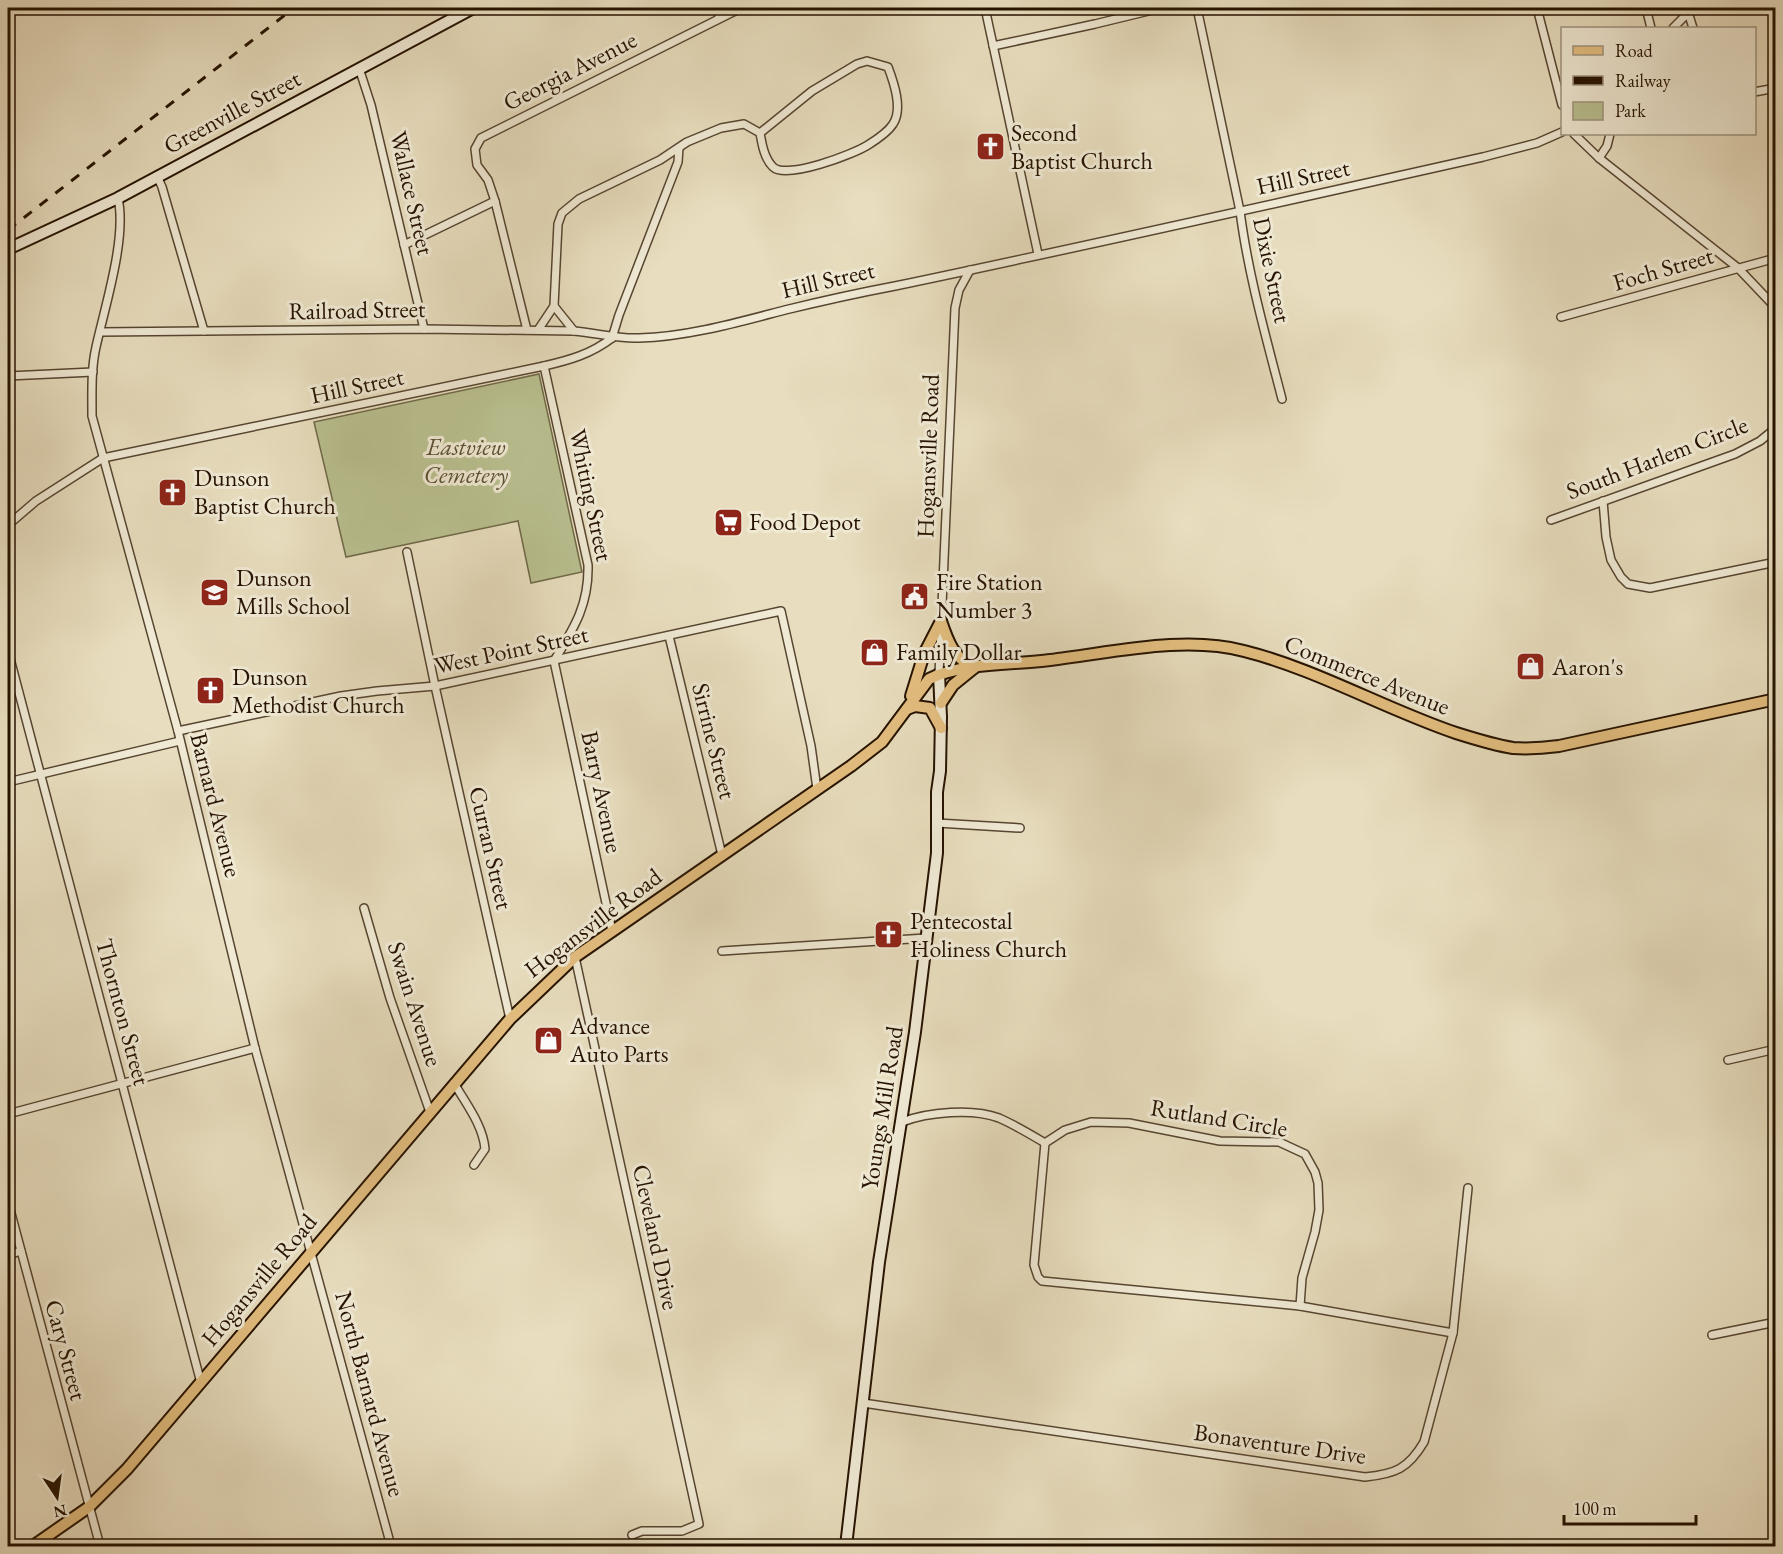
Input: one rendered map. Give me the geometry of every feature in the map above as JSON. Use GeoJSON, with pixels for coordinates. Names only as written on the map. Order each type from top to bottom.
{"type":"FeatureCollection","features":[{"type":"Feature","properties":{"kind":"main road"},"geometry":{"type":"LineString","coordinates":[[941,621],[955,654],[963,663],[974,668],[953,685],[941,703]]}},
{"type":"Feature","properties":{"kind":"main road"},"geometry":{"type":"LineString","coordinates":[[907,709],[924,654],[941,621]]}},
{"type":"Feature","properties":{"kind":"main road","name":"Commerce Avenue"},"geometry":{"type":"LineString","coordinates":[[939,674],[1145,648],[1216,645],[1273,660],[1426,723],[1481,741],[1512,748],[1559,746],[1776,699]]}},
{"type":"Feature","properties":{"kind":"main road","name":"Hogansville Road"},"geometry":{"type":"LineString","coordinates":[[33,1546],[89,1507],[127,1469],[510,1019],[575,957],[882,742],[929,679],[939,674]]}},
{"type":"Feature","properties":{"kind":"main road"},"geometry":{"type":"LineString","coordinates":[[907,709],[915,706],[930,708],[941,728]]}},
{"type":"Feature","properties":{"kind":"street","name":"Greenville Street"},"geometry":{"type":"LineString","coordinates":[[8,249],[118,198],[473,8]]}},
{"type":"Feature","properties":{"kind":"street"},"geometry":{"type":"LineString","coordinates":[[719,8],[719,18]]}},
{"type":"Feature","properties":{"kind":"street","name":"Georgia Avenue"},"geometry":{"type":"LineString","coordinates":[[495,201],[488,180],[477,165],[475,149],[481,138],[741,8]]}},
{"type":"Feature","properties":{"kind":"street"},"geometry":{"type":"LineString","coordinates":[[985,8],[1038,254]]}},
{"type":"Feature","properties":{"kind":"street"},"geometry":{"type":"LineString","coordinates":[[993,46],[1161,8]]}},
{"type":"Feature","properties":{"kind":"street","name":"Dixie Street"},"geometry":{"type":"LineString","coordinates":[[1197,8],[1258,307],[1282,399]]}},
{"type":"Feature","properties":{"kind":"street"},"geometry":{"type":"LineString","coordinates":[[1537,8],[1561,98]]}},
{"type":"Feature","properties":{"kind":"street"},"geometry":{"type":"LineString","coordinates":[[1646,8],[1651,27]]}},
{"type":"Feature","properties":{"kind":"street"},"geometry":{"type":"LineString","coordinates":[[1674,27],[1691,10]]}},
{"type":"Feature","properties":{"kind":"street"},"geometry":{"type":"LineString","coordinates":[[1691,10],[1693,27]]}},
{"type":"Feature","properties":{"kind":"street"},"geometry":{"type":"LineString","coordinates":[[867,61],[888,67],[898,104],[894,124],[868,146],[802,169],[780,170],[773,167],[764,151],[760,132],[812,91],[857,64],[867,61]]}},
{"type":"Feature","properties":{"kind":"street","name":"Wallace Street"},"geometry":{"type":"LineString","coordinates":[[359,68],[371,105],[424,329]]}},
{"type":"Feature","properties":{"kind":"street"},"geometry":{"type":"LineString","coordinates":[[1756,92],[1776,88]]}},
{"type":"Feature","properties":{"kind":"street"},"geometry":{"type":"LineString","coordinates":[[537,330],[554,306],[557,235],[562,213],[579,199],[660,160],[687,142],[721,128],[744,124],[760,132]]}},
{"type":"Feature","properties":{"kind":"street","name":"Hill Street"},"geometry":{"type":"LineString","coordinates":[[103,458],[544,366],[595,351],[612,338],[652,337],[724,325],[823,300],[970,270],[1483,157],[1537,143],[1561,133]]}},
{"type":"Feature","properties":{"kind":"street"},"geometry":{"type":"LineString","coordinates":[[1575,135],[1599,158],[1738,268],[1776,308]]}},
{"type":"Feature","properties":{"kind":"street"},"geometry":{"type":"LineString","coordinates":[[1599,158],[1607,146],[1610,135]]}},
{"type":"Feature","properties":{"kind":"street"},"geometry":{"type":"LineString","coordinates":[[612,338],[678,162],[679,148]]}},
{"type":"Feature","properties":{"kind":"street"},"geometry":{"type":"LineString","coordinates":[[157,176],[204,331]]}},
{"type":"Feature","properties":{"kind":"street","name":"Barnard Avenue"},"geometry":{"type":"LineString","coordinates":[[118,198],[121,221],[119,239],[96,347],[92,416],[178,731],[255,1048],[311,1251]]}},
{"type":"Feature","properties":{"kind":"street"},"geometry":{"type":"LineString","coordinates":[[404,245],[495,201],[527,330]]}},
{"type":"Feature","properties":{"kind":"street","name":"Foch Street"},"geometry":{"type":"LineString","coordinates":[[1561,317],[1776,258]]}},
{"type":"Feature","properties":{"kind":"street","name":"Hogansville Road"},"geometry":{"type":"LineString","coordinates":[[939,674],[955,308],[959,290],[970,270]]}},
{"type":"Feature","properties":{"kind":"street"},"geometry":{"type":"LineString","coordinates":[[554,306],[574,331]]}},
{"type":"Feature","properties":{"kind":"street","name":"Railroad Street"},"geometry":{"type":"LineString","coordinates":[[100,332],[537,330],[593,333],[612,338]]}},
{"type":"Feature","properties":{"kind":"street","name":"Whiting Street"},"geometry":{"type":"LineString","coordinates":[[544,366],[588,565],[585,602],[578,621],[554,661]]}},
{"type":"Feature","properties":{"kind":"street"},"geometry":{"type":"LineString","coordinates":[[8,376],[93,372]]}},
{"type":"Feature","properties":{"kind":"street","name":"South Harlem Circle"},"geometry":{"type":"LineString","coordinates":[[1551,520],[1735,454],[1760,441],[1776,428]]}},
{"type":"Feature","properties":{"kind":"street"},"geometry":{"type":"LineString","coordinates":[[8,525],[36,501],[103,458]]}},
{"type":"Feature","properties":{"kind":"street"},"geometry":{"type":"LineString","coordinates":[[1604,501],[1606,537],[1611,560],[1628,584],[1650,588],[1776,562]]}},
{"type":"Feature","properties":{"kind":"street","name":"Curran Street"},"geometry":{"type":"LineString","coordinates":[[408,552],[435,686],[510,1019]]}},
{"type":"Feature","properties":{"kind":"street","name":"West Point Street"},"geometry":{"type":"LineString","coordinates":[[178,731],[341,696],[435,686],[781,611],[811,747],[817,789]]}},
{"type":"Feature","properties":{"kind":"street","name":"Sirrine Street"},"geometry":{"type":"LineString","coordinates":[[669,636],[722,855]]}},
{"type":"Feature","properties":{"kind":"street","name":"Thornton Street"},"geometry":{"type":"LineString","coordinates":[[8,651],[201,1383]]}},
{"type":"Feature","properties":{"kind":"street","name":"Barry Avenue"},"geometry":{"type":"LineString","coordinates":[[554,661],[612,931]]}},
{"type":"Feature","properties":{"kind":"street","name":"Youngs Mill Road"},"geometry":{"type":"LineString","coordinates":[[846,1546],[879,1262],[902,1122],[937,853],[941,728],[939,674]]}},
{"type":"Feature","properties":{"kind":"street"},"geometry":{"type":"LineString","coordinates":[[8,782],[180,741]]}},
{"type":"Feature","properties":{"kind":"street"},"geometry":{"type":"LineString","coordinates":[[937,822],[1020,828]]}},
{"type":"Feature","properties":{"kind":"street","name":"Swain Avenue"},"geometry":{"type":"LineString","coordinates":[[364,908],[390,998],[429,1112]]}},
{"type":"Feature","properties":{"kind":"street"},"geometry":{"type":"LineString","coordinates":[[722,951],[926,938]]}},
{"type":"Feature","properties":{"kind":"street","name":"Cleveland Drive"},"geometry":{"type":"LineString","coordinates":[[575,957],[699,1524],[682,1531],[642,1531],[632,1535]]}},
{"type":"Feature","properties":{"kind":"street"},"geometry":{"type":"LineString","coordinates":[[8,1114],[255,1048]]}},
{"type":"Feature","properties":{"kind":"street"},"geometry":{"type":"LineString","coordinates":[[1728,1060],[1776,1049]]}},
{"type":"Feature","properties":{"kind":"street"},"geometry":{"type":"LineString","coordinates":[[454,1083],[479,1126],[484,1141],[485,1149],[474,1166]]}},
{"type":"Feature","properties":{"kind":"street"},"geometry":{"type":"LineString","coordinates":[[902,1122],[943,1112],[997,1117],[1045,1143],[1034,1265],[1042,1281],[1300,1306],[1453,1333]]}},
{"type":"Feature","properties":{"kind":"street","name":"Rutland Circle"},"geometry":{"type":"LineString","coordinates":[[1045,1143],[1065,1130],[1091,1122],[1129,1123],[1220,1141],[1280,1142],[1305,1154],[1316,1172],[1319,1210],[1302,1278],[1300,1306]]}},
{"type":"Feature","properties":{"kind":"street","name":"Bonaventure Drive"},"geometry":{"type":"LineString","coordinates":[[862,1402],[1365,1477],[1390,1474],[1416,1455],[1424,1442],[1453,1333],[1468,1188]]}},
{"type":"Feature","properties":{"kind":"street","name":"Cary Street"},"geometry":{"type":"LineString","coordinates":[[8,1202],[100,1546]]}},
{"type":"Feature","properties":{"kind":"street"},"geometry":{"type":"LineString","coordinates":[[8,1255],[21,1251]]}},
{"type":"Feature","properties":{"kind":"street","name":"North Barnard Avenue"},"geometry":{"type":"LineString","coordinates":[[311,1251],[391,1546]]}},
{"type":"Feature","properties":{"kind":"street"},"geometry":{"type":"LineString","coordinates":[[1712,1335],[1776,1322]]}},
{"type":"Feature","properties":{"kind":"green space","name":"Eastview Cemetery"},"geometry":{"type":"Polygon","coordinates":[[[539,374],[582,572],[531,583],[518,521],[346,557],[314,422],[539,374]]]}},
{"type":"Feature","properties":{"kind":"railway"},"geometry":{"type":"LineString","coordinates":[[8,230],[294,8]]}},
{"type":"Feature","properties":{"kind":"place","name":"Second Baptist Church"},"geometry":{"type":"Point","coordinates":[990,147]}},
{"type":"Feature","properties":{"kind":"place","name":"Dunson Baptist Church"},"geometry":{"type":"Point","coordinates":[173,492]}},
{"type":"Feature","properties":{"kind":"place","name":"Food Depot"},"geometry":{"type":"Point","coordinates":[728,522]}},
{"type":"Feature","properties":{"kind":"place","name":"Dunson Mills School"},"geometry":{"type":"Point","coordinates":[215,592]}},
{"type":"Feature","properties":{"kind":"place","name":"Fire Station Number 3"},"geometry":{"type":"Point","coordinates":[915,596]}},
{"type":"Feature","properties":{"kind":"place","name":"Family Dollar"},"geometry":{"type":"Point","coordinates":[875,652]}},
{"type":"Feature","properties":{"kind":"place","name":"Aaron's"},"geometry":{"type":"Point","coordinates":[1531,667]}},
{"type":"Feature","properties":{"kind":"place","name":"Dunson Methodist Church"},"geometry":{"type":"Point","coordinates":[211,691]}},
{"type":"Feature","properties":{"kind":"place","name":"Pentecostal Holiness Church"},"geometry":{"type":"Point","coordinates":[889,935]}},
{"type":"Feature","properties":{"kind":"place","name":"Advance Auto Parts"},"geometry":{"type":"Point","coordinates":[549,1040]}}]}
